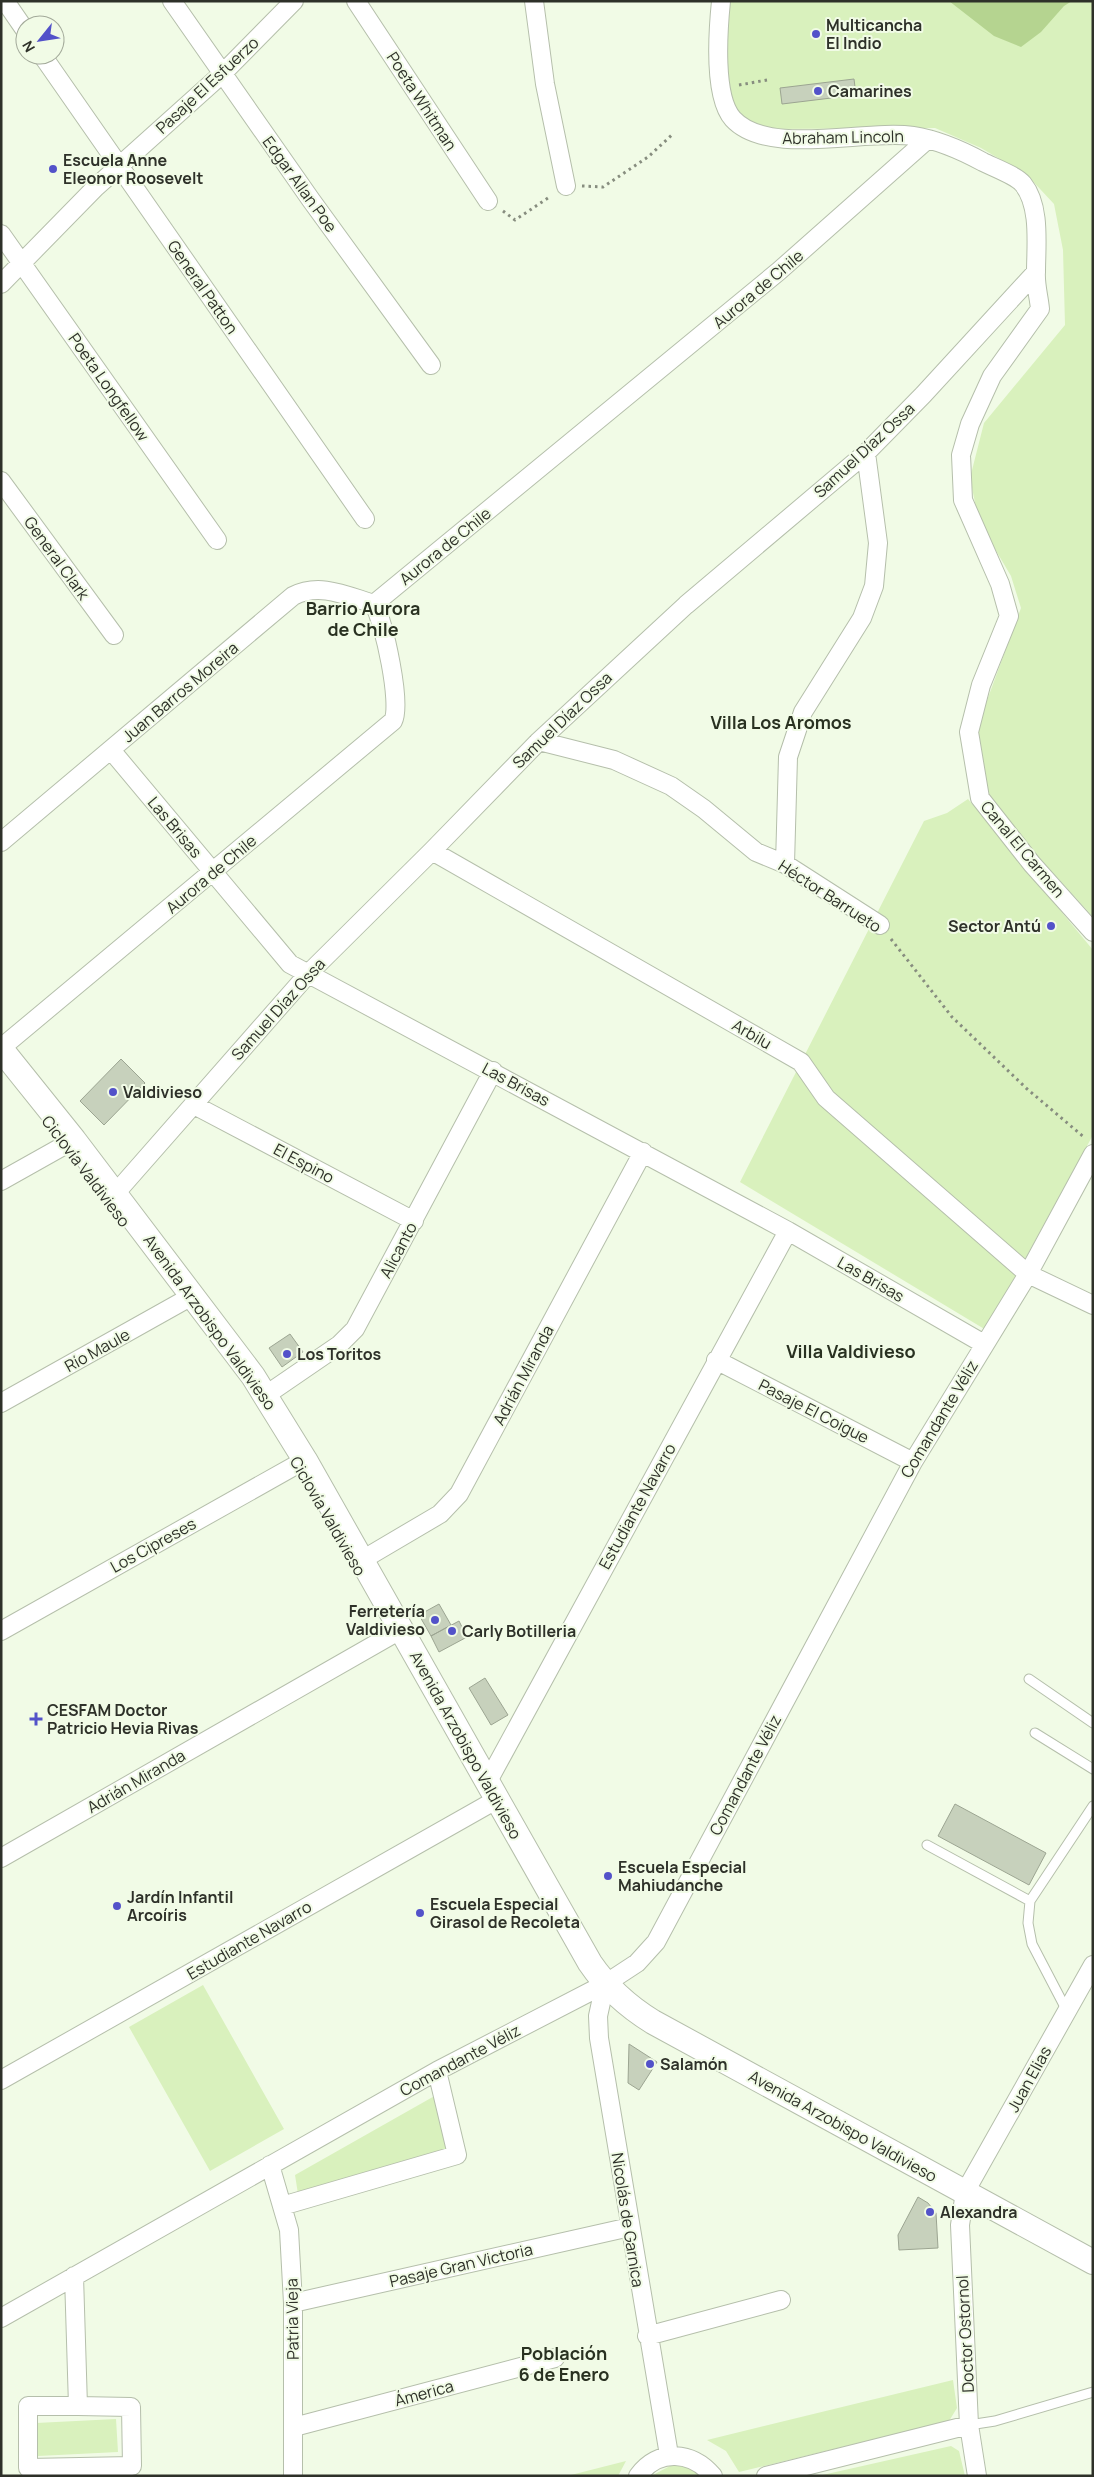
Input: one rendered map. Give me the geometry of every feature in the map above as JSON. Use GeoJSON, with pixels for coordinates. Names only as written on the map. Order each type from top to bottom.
{"type":"FeatureCollection","features":[{"type":"Feature","properties":{"kind":"street"},"geometry":{"type":"LineString","coordinates":[[5,1],[15,16]]}},
{"type":"Feature","properties":{"kind":"street","name":"Edgar Allan Poe"},"geometry":{"type":"LineString","coordinates":[[172,1],[222,74],[431,365]]}},
{"type":"Feature","properties":{"kind":"street","name":"Pasaje El Esfuerzo"},"geometry":{"type":"LineString","coordinates":[[1,284],[96,187],[222,74],[294,1]]}},
{"type":"Feature","properties":{"kind":"street","name":"Poeta Whitman"},"geometry":{"type":"LineString","coordinates":[[356,1],[488,201]]}},
{"type":"Feature","properties":{"kind":"street"},"geometry":{"type":"LineString","coordinates":[[534,1],[545,84],[566,186]]}},
{"type":"Feature","properties":{"kind":"street","name":"Abraham Lincoln"},"geometry":{"type":"LineString","coordinates":[[721,1],[719,24],[723,101],[733,119],[754,134],[780,139],[884,134],[928,139]]}},
{"type":"Feature","properties":{"kind":"street","name":"General Patton"},"geometry":{"type":"LineString","coordinates":[[49,65],[366,519]]}},
{"type":"Feature","properties":{"kind":"street","name":"Canal El Carmen"},"geometry":{"type":"LineString","coordinates":[[928,139],[952,146],[1023,183],[1035,210],[1038,251],[1036,272],[1040,309],[992,376],[970,424],[961,455],[963,500],[1000,584],[1009,616],[981,685],[969,732],[980,798],[1032,864],[1093,932]]}},
{"type":"Feature","properties":{"kind":"street","name":"Aurora de Chile"},"geometry":{"type":"LineString","coordinates":[[1,1048],[393,721],[397,705],[384,628],[374,604],[779,272],[928,139]]}},
{"type":"Feature","properties":{"kind":"street","name":"Poeta Longfellow"},"geometry":{"type":"LineString","coordinates":[[1,234],[217,540]]}},
{"type":"Feature","properties":{"kind":"street","name":"Samuel Díaz Ossa"},"geometry":{"type":"LineString","coordinates":[[114,1195],[308,974],[432,851],[538,741],[686,605],[866,453],[923,395],[1036,272]]}},
{"type":"Feature","properties":{"kind":"street"},"geometry":{"type":"LineString","coordinates":[[785,864],[788,757],[803,712],[862,618],[874,586],[878,543],[866,453]]}},
{"type":"Feature","properties":{"kind":"street","name":"General Clark"},"geometry":{"type":"LineString","coordinates":[[1,481],[114,635]]}},
{"type":"Feature","properties":{"kind":"street","name":"Juan Barros Moreira"},"geometry":{"type":"LineString","coordinates":[[1,842],[293,596],[309,590],[320,589],[374,604]]}},
{"type":"Feature","properties":{"kind":"street","name":"Héctor Barrueto"},"geometry":{"type":"LineString","coordinates":[[538,741],[614,760],[671,786],[704,808],[756,852],[785,864],[880,925]]}},
{"type":"Feature","properties":{"kind":"street","name":"Las Brisas"},"geometry":{"type":"LineString","coordinates":[[111,750],[290,964],[788,1231],[984,1344]]}},
{"type":"Feature","properties":{"kind":"street","name":"Arbilu"},"geometry":{"type":"LineString","coordinates":[[432,851],[801,1062],[826,1098],[1028,1274],[1093,1305]]}},
{"type":"Feature","properties":{"kind":"street","name":"Avenida Arzobispo Valdivieso"},"geometry":{"type":"LineString","coordinates":[[1,1048],[74,1140],[266,1396],[402,1629],[491,1791],[590,1963],[605,1984],[619,1998],[653,2022],[1093,2262]]}},
{"type":"Feature","properties":{"kind":"street","name":"Alicanto"},"geometry":{"type":"LineString","coordinates":[[266,1396],[339,1345],[352,1333],[361,1320],[493,1072]]}},
{"type":"Feature","properties":{"kind":"street","name":"El Espino"},"geometry":{"type":"LineString","coordinates":[[194,1105],[414,1220]]}},
{"type":"Feature","properties":{"kind":"street"},"geometry":{"type":"LineString","coordinates":[[1,1181],[74,1140]]}},
{"type":"Feature","properties":{"kind":"street","name":"Comandante Véliz"},"geometry":{"type":"LineString","coordinates":[[1,2318],[437,2071],[605,1984],[636,1963],[656,1942],[913,1462],[1028,1274],[1089,1146]]}},
{"type":"Feature","properties":{"kind":"street","name":"Adrián Miranda"},"geometry":{"type":"LineString","coordinates":[[362,1560],[440,1514],[459,1494],[643,1152]]}},
{"type":"Feature","properties":{"kind":"street","name":"Estudiante Navarro"},"geometry":{"type":"LineString","coordinates":[[1,2080],[491,1791],[716,1360],[788,1231]]}},
{"type":"Feature","properties":{"kind":"street","name":"Río Maule"},"geometry":{"type":"LineString","coordinates":[[1,1404],[192,1296]]}},
{"type":"Feature","properties":{"kind":"street","name":"Pasaje El Coigue"},"geometry":{"type":"LineString","coordinates":[[716,1360],[913,1462]]}},
{"type":"Feature","properties":{"kind":"street","name":"Los Cipreses"},"geometry":{"type":"LineString","coordinates":[[1,1631],[305,1460]]}},
{"type":"Feature","properties":{"kind":"street","name":"Adrián Miranda"},"geometry":{"type":"LineString","coordinates":[[1,1858],[402,1629]]}},
{"type":"Feature","properties":{"kind":"street","name":"Juan Elias"},"geometry":{"type":"LineString","coordinates":[[965,2192],[1093,1965]]}},
{"type":"Feature","properties":{"kind":"street","name":"Nicolás de Garnica"},"geometry":{"type":"LineString","coordinates":[[605,1984],[598,2016],[599,2038],[669,2456]]}},
{"type":"Feature","properties":{"kind":"street"},"geometry":{"type":"LineString","coordinates":[[282,2206],[456,2156],[437,2071]]}},
{"type":"Feature","properties":{"kind":"street","name":"Patria Vieja"},"geometry":{"type":"LineString","coordinates":[[270,2165],[289,2230],[293,2303],[293,2476]]}},
{"type":"Feature","properties":{"kind":"street","name":"Doctor Ostornol"},"geometry":{"type":"LineString","coordinates":[[965,2192],[960,2225],[969,2425],[977,2476]]}},
{"type":"Feature","properties":{"kind":"street","name":"Pasaje Gran Victoria"},"geometry":{"type":"LineString","coordinates":[[293,2303],[630,2227]]}},
{"type":"Feature","properties":{"kind":"street"},"geometry":{"type":"LineString","coordinates":[[74,2276],[78,2406]]}},
{"type":"Feature","properties":{"kind":"street"},"geometry":{"type":"LineString","coordinates":[[648,2336],[780,2300]]}},
{"type":"Feature","properties":{"kind":"street","name":"Ámerica"},"geometry":{"type":"LineString","coordinates":[[294,2427],[555,2358]]}},
{"type":"Feature","properties":{"kind":"street"},"geometry":{"type":"LineString","coordinates":[[28,2406],[78,2406],[130,2407],[132,2466],[28,2468],[28,2406]]}},
{"type":"Feature","properties":{"kind":"street"},"geometry":{"type":"LineString","coordinates":[[766,2476],[969,2425]]}},
{"type":"Feature","properties":{"kind":"street"},"geometry":{"type":"LineString","coordinates":[[638,2476],[647,2465],[669,2456],[682,2456],[694,2459],[705,2466],[713,2476]]}},
{"type":"Feature","properties":{"kind":"lane"},"geometry":{"type":"LineString","coordinates":[[1029,1679],[1093,1722]]}},
{"type":"Feature","properties":{"kind":"lane"},"geometry":{"type":"LineString","coordinates":[[1035,1733],[1093,1769]]}},
{"type":"Feature","properties":{"kind":"lane"},"geometry":{"type":"LineString","coordinates":[[1067,2011],[1032,1944],[1028,1924],[1030,1901],[1093,1806]]}},
{"type":"Feature","properties":{"kind":"lane"},"geometry":{"type":"LineString","coordinates":[[928,1845],[1030,1901]]}},
{"type":"Feature","properties":{"kind":"lane"},"geometry":{"type":"LineString","coordinates":[[969,2425],[995,2421],[1093,2392]]}},
{"type":"Feature","properties":{"kind":"path"},"geometry":{"type":"LineString","coordinates":[[721,89],[768,80]]}},
{"type":"Feature","properties":{"kind":"path","name":"Héctor Barrueto"},"geometry":{"type":"LineString","coordinates":[[880,925],[952,1018],[1089,1146]]}},
{"type":"Feature","properties":{"kind":"green space"},"geometry":{"type":"Polygon","coordinates":[[[727,1],[1093,1],[1093,917],[1034,852],[984,790],[975,733],[1021,608],[1011,576],[979,522],[970,478],[984,423],[1065,325],[1063,250],[1054,204],[1027,175],[981,148],[935,128],[767,129],[751,124],[739,113],[731,100],[727,85],[725,49],[727,1]]]}},
{"type":"Feature","properties":{"kind":"green space"},"geometry":{"type":"Polygon","coordinates":[[[949,1],[1072,1],[1064,6],[1041,32],[1021,47],[994,36],[949,1]]]}},
{"type":"Feature","properties":{"kind":"green space"},"geometry":{"type":"Polygon","coordinates":[[[968,799],[1093,950],[1093,1135],[986,1330],[740,1182],[924,821],[947,813],[968,799]]]}},
{"type":"Feature","properties":{"kind":"green space"},"geometry":{"type":"Polygon","coordinates":[[[203,1985],[284,2129],[210,2171],[129,2027],[203,1985]]]}},
{"type":"Feature","properties":{"kind":"green space"},"geometry":{"type":"Polygon","coordinates":[[[438,2094],[450,2150],[298,2194],[295,2175],[438,2094]]]}},
{"type":"Feature","properties":{"kind":"green space"},"geometry":{"type":"Polygon","coordinates":[[[953,2380],[957,2408],[949,2421],[739,2472],[726,2451],[707,2440],[953,2380]]]}},
{"type":"Feature","properties":{"kind":"green space"},"geometry":{"type":"Polygon","coordinates":[[[116,2419],[118,2452],[38,2456],[36,2423],[116,2419]]]}},
{"type":"Feature","properties":{"kind":"green space"},"geometry":{"type":"Polygon","coordinates":[[[951,2446],[959,2451],[965,2476],[818,2476],[951,2446]]]}},
{"type":"Feature","properties":{"kind":"green space"},"geometry":{"type":"Polygon","coordinates":[[[626,2461],[618,2476],[567,2476],[626,2461]]]}},
{"type":"Feature","properties":{"kind":"green space"},"geometry":{"type":"Polygon","coordinates":[[[681,2465],[693,2469],[702,2476],[651,2476],[670,2466],[681,2465]]]}},
{"type":"Feature","properties":{"kind":"building","name":"Camarines"},"geometry":{"type":"Polygon","coordinates":[[[854,79],[856,95],[782,104],[780,88],[854,79]]]}},
{"type":"Feature","properties":{"kind":"building","name":"Valdivieso"},"geometry":{"type":"Polygon","coordinates":[[[121,1059],[145,1083],[104,1125],[80,1101],[121,1059]]]}},
{"type":"Feature","properties":{"kind":"building"},"geometry":{"type":"Polygon","coordinates":[[[290,1334],[303,1352],[282,1367],[269,1348],[290,1334]]]}},
{"type":"Feature","properties":{"kind":"building","name":"Ferretería Valdivieso"},"geometry":{"type":"Polygon","coordinates":[[[439,1604],[451,1625],[431,1636],[419,1615],[439,1604]]]}},
{"type":"Feature","properties":{"kind":"building","name":"Carly Botilleria"},"geometry":{"type":"Polygon","coordinates":[[[459,1621],[467,1637],[439,1652],[431,1636],[459,1621]]]}},
{"type":"Feature","properties":{"kind":"building"},"geometry":{"type":"Polygon","coordinates":[[[485,1678],[508,1715],[491,1725],[469,1688],[485,1678]]]}},
{"type":"Feature","properties":{"kind":"building"},"geometry":{"type":"Polygon","coordinates":[[[955,1804],[1046,1853],[1029,1885],[938,1836],[955,1804]]]}},
{"type":"Feature","properties":{"kind":"building"},"geometry":{"type":"Polygon","coordinates":[[[629,2044],[657,2062],[639,2090],[628,2083],[629,2044]]]}},
{"type":"Feature","properties":{"kind":"building"},"geometry":{"type":"Polygon","coordinates":[[[918,2197],[928,2203],[936,2213],[938,2248],[899,2250],[898,2235],[918,2197]]]}},
{"type":"Feature","properties":{"kind":"place","name":"Multicancha El Indio"},"geometry":{"type":"Point","coordinates":[816,34]}},
{"type":"Feature","properties":{"kind":"place","name":"Camarines"},"geometry":{"type":"Point","coordinates":[818,91]}},
{"type":"Feature","properties":{"kind":"place","name":"Escuela Anne Eleonor Roosevelt"},"geometry":{"type":"Point","coordinates":[53,169]}},
{"type":"Feature","properties":{"kind":"place","name":"Sector Antú"},"geometry":{"type":"Point","coordinates":[1051,926]}},
{"type":"Feature","properties":{"kind":"place","name":"Valdivieso"},"geometry":{"type":"Point","coordinates":[113,1092]}},
{"type":"Feature","properties":{"kind":"place","name":"Los Toritos"},"geometry":{"type":"Point","coordinates":[287,1354]}},
{"type":"Feature","properties":{"kind":"place","name":"Ferretería Valdivieso"},"geometry":{"type":"Point","coordinates":[435,1620]}},
{"type":"Feature","properties":{"kind":"place","name":"Carly Botilleria"},"geometry":{"type":"Point","coordinates":[452,1631]}},
{"type":"Feature","properties":{"kind":"place","name":"CESFAM Doctor Patricio Hevia Rivas"},"geometry":{"type":"Point","coordinates":[36,1719]}},
{"type":"Feature","properties":{"kind":"place","name":"Escuela Especial Mahiudanche"},"geometry":{"type":"Point","coordinates":[608,1876]}},
{"type":"Feature","properties":{"kind":"place","name":"Jardín Infantil Arcoíris"},"geometry":{"type":"Point","coordinates":[117,1906]}},
{"type":"Feature","properties":{"kind":"place","name":"Escuela Especial Girasol de Recoleta"},"geometry":{"type":"Point","coordinates":[420,1913]}},
{"type":"Feature","properties":{"kind":"place","name":"Salamón"},"geometry":{"type":"Point","coordinates":[650,2064]}},
{"type":"Feature","properties":{"kind":"place","name":"Alexandra"},"geometry":{"type":"Point","coordinates":[930,2212]}},
{"type":"Feature","properties":{"kind":"district","name":"Barrio Aurora de Chile"},"geometry":{"type":"Point","coordinates":[363,619]}},
{"type":"Feature","properties":{"kind":"district","name":"Villa Los Aromos"},"geometry":{"type":"Point","coordinates":[781,723]}},
{"type":"Feature","properties":{"kind":"district","name":"Villa Valdivieso"},"geometry":{"type":"Point","coordinates":[851,1352]}},
{"type":"Feature","properties":{"kind":"district","name":"Población 6 de Enero"},"geometry":{"type":"Point","coordinates":[564,2364]}}]}
